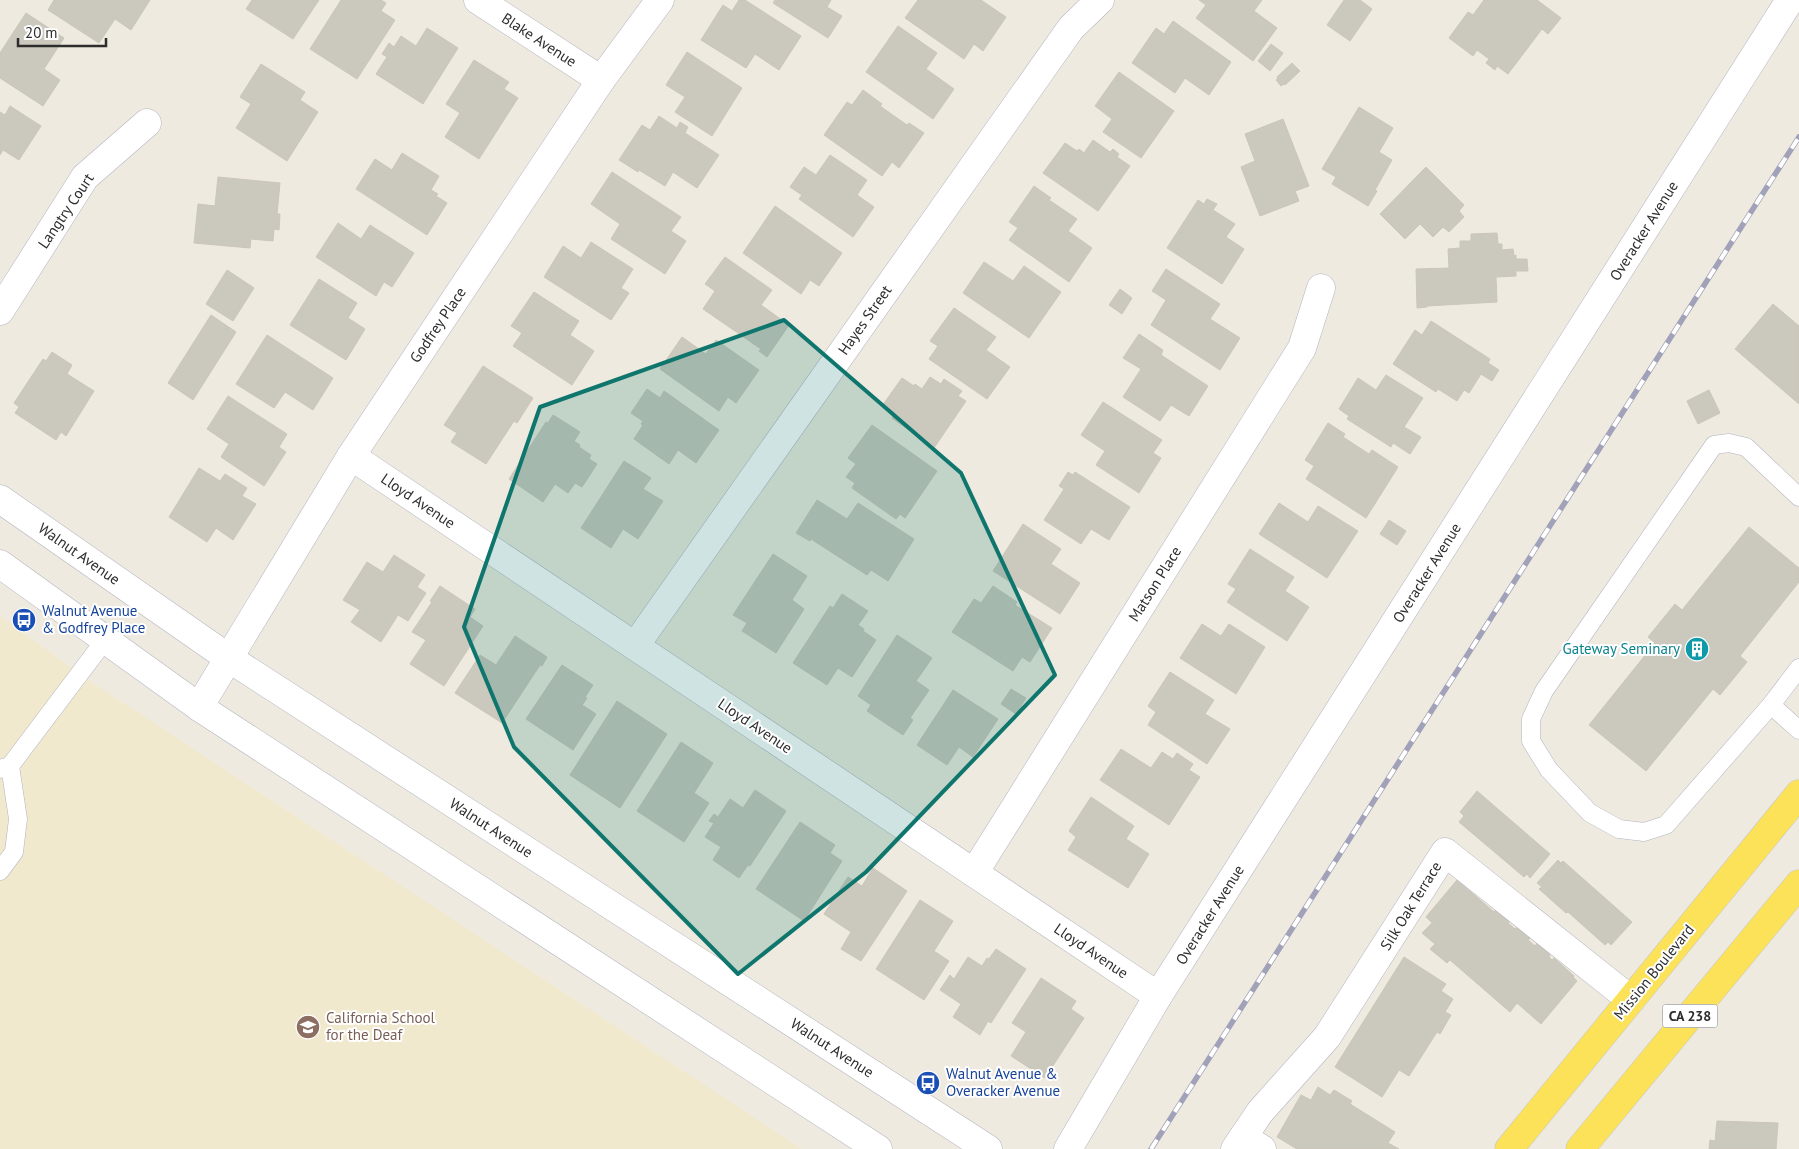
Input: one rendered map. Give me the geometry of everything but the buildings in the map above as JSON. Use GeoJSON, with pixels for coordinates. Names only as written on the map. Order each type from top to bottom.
{"type":"FeatureCollection","features":[{"type":"Feature","properties":{"kind":"main road","name":"Mission Boulevard"},"geometry":{"type":"LineString","coordinates":[[1509,1149],[1799,794]]}},
{"type":"Feature","properties":{"kind":"main road","name":"CA 238"},"geometry":{"type":"LineString","coordinates":[[1580,1149],[1799,884]]}},
{"type":"Feature","properties":{"kind":"street","name":"Blake Avenue"},"geometry":{"type":"LineString","coordinates":[[478,0],[601,80]]}},
{"type":"Feature","properties":{"kind":"street","name":"Godfrey Place"},"geometry":{"type":"LineString","coordinates":[[199,707],[352,456],[601,80],[660,0]]}},
{"type":"Feature","properties":{"kind":"street","name":"Hayes Street"},"geometry":{"type":"LineString","coordinates":[[635,646],[1071,28],[1100,0]]}},
{"type":"Feature","properties":{"kind":"street","name":"Overacker Avenue"},"geometry":{"type":"LineString","coordinates":[[1068,1149],[1158,996],[1790,0]]}},
{"type":"Feature","properties":{"kind":"street","name":"Langtry Court"},"geometry":{"type":"LineString","coordinates":[[0,311],[85,177],[146,123]]}},
{"type":"Feature","properties":{"kind":"street","name":"Matson Place"},"geometry":{"type":"LineString","coordinates":[[974,873],[1302,348],[1321,288]]}},
{"type":"Feature","properties":{"kind":"street","name":"Lloyd Avenue"},"geometry":{"type":"LineString","coordinates":[[352,456],[1158,996]]}},
{"type":"Feature","properties":{"kind":"street","name":"Walnut Avenue"},"geometry":{"type":"LineString","coordinates":[[0,499],[230,659],[988,1149]]}},
{"type":"Feature","properties":{"kind":"street"},"geometry":{"type":"LineString","coordinates":[[0,564],[199,707],[878,1149]]}},
{"type":"Feature","properties":{"kind":"street","name":"Silk Oak Terrace"},"geometry":{"type":"LineString","coordinates":[[1246,1145],[1260,1112],[1327,1038],[1445,852],[1631,1000]]}},
{"type":"Feature","properties":{"kind":"lane"},"geometry":{"type":"LineString","coordinates":[[1799,497],[1746,448],[1729,443],[1714,445],[1544,691],[1531,719],[1531,742],[1549,770],[1590,813],[1619,829],[1644,832],[1666,825],[1771,705],[1799,668]]}},
{"type":"Feature","properties":{"kind":"lane"},"geometry":{"type":"LineString","coordinates":[[0,871],[14,852],[18,819],[5,767],[105,640]]}},
{"type":"Feature","properties":{"kind":"lane"},"geometry":{"type":"LineString","coordinates":[[1771,705],[1799,730]]}},
{"type":"Feature","properties":{"kind":"highlighted area"},"geometry":{"type":"Polygon","coordinates":[[[784,320],[961,473],[1055,675],[866,872],[738,974],[514,747],[464,627],[540,407],[784,320]]]}},
{"type":"Feature","properties":{"kind":"shaded area","name":"California School for the Deaf"},"geometry":{"type":"Polygon","coordinates":[[[0,616],[90,681],[802,1149],[0,1149],[0,616]]]}},
{"type":"Feature","properties":{"kind":"railway"},"geometry":{"type":"LineString","coordinates":[[1151,1149],[1799,137]]}},
{"type":"Feature","properties":{"kind":"place","name":"Walnut Avenue & Godfrey Place"},"geometry":{"type":"Point","coordinates":[24,620]}},
{"type":"Feature","properties":{"kind":"place","name":"Gateway Seminary"},"geometry":{"type":"Point","coordinates":[1697,649]}},
{"type":"Feature","properties":{"kind":"place","name":"California School for the Deaf"},"geometry":{"type":"Point","coordinates":[308,1027]}},
{"type":"Feature","properties":{"kind":"place","name":"Walnut Avenue & Overacker Avenue"},"geometry":{"type":"Point","coordinates":[928,1083]}}]}
